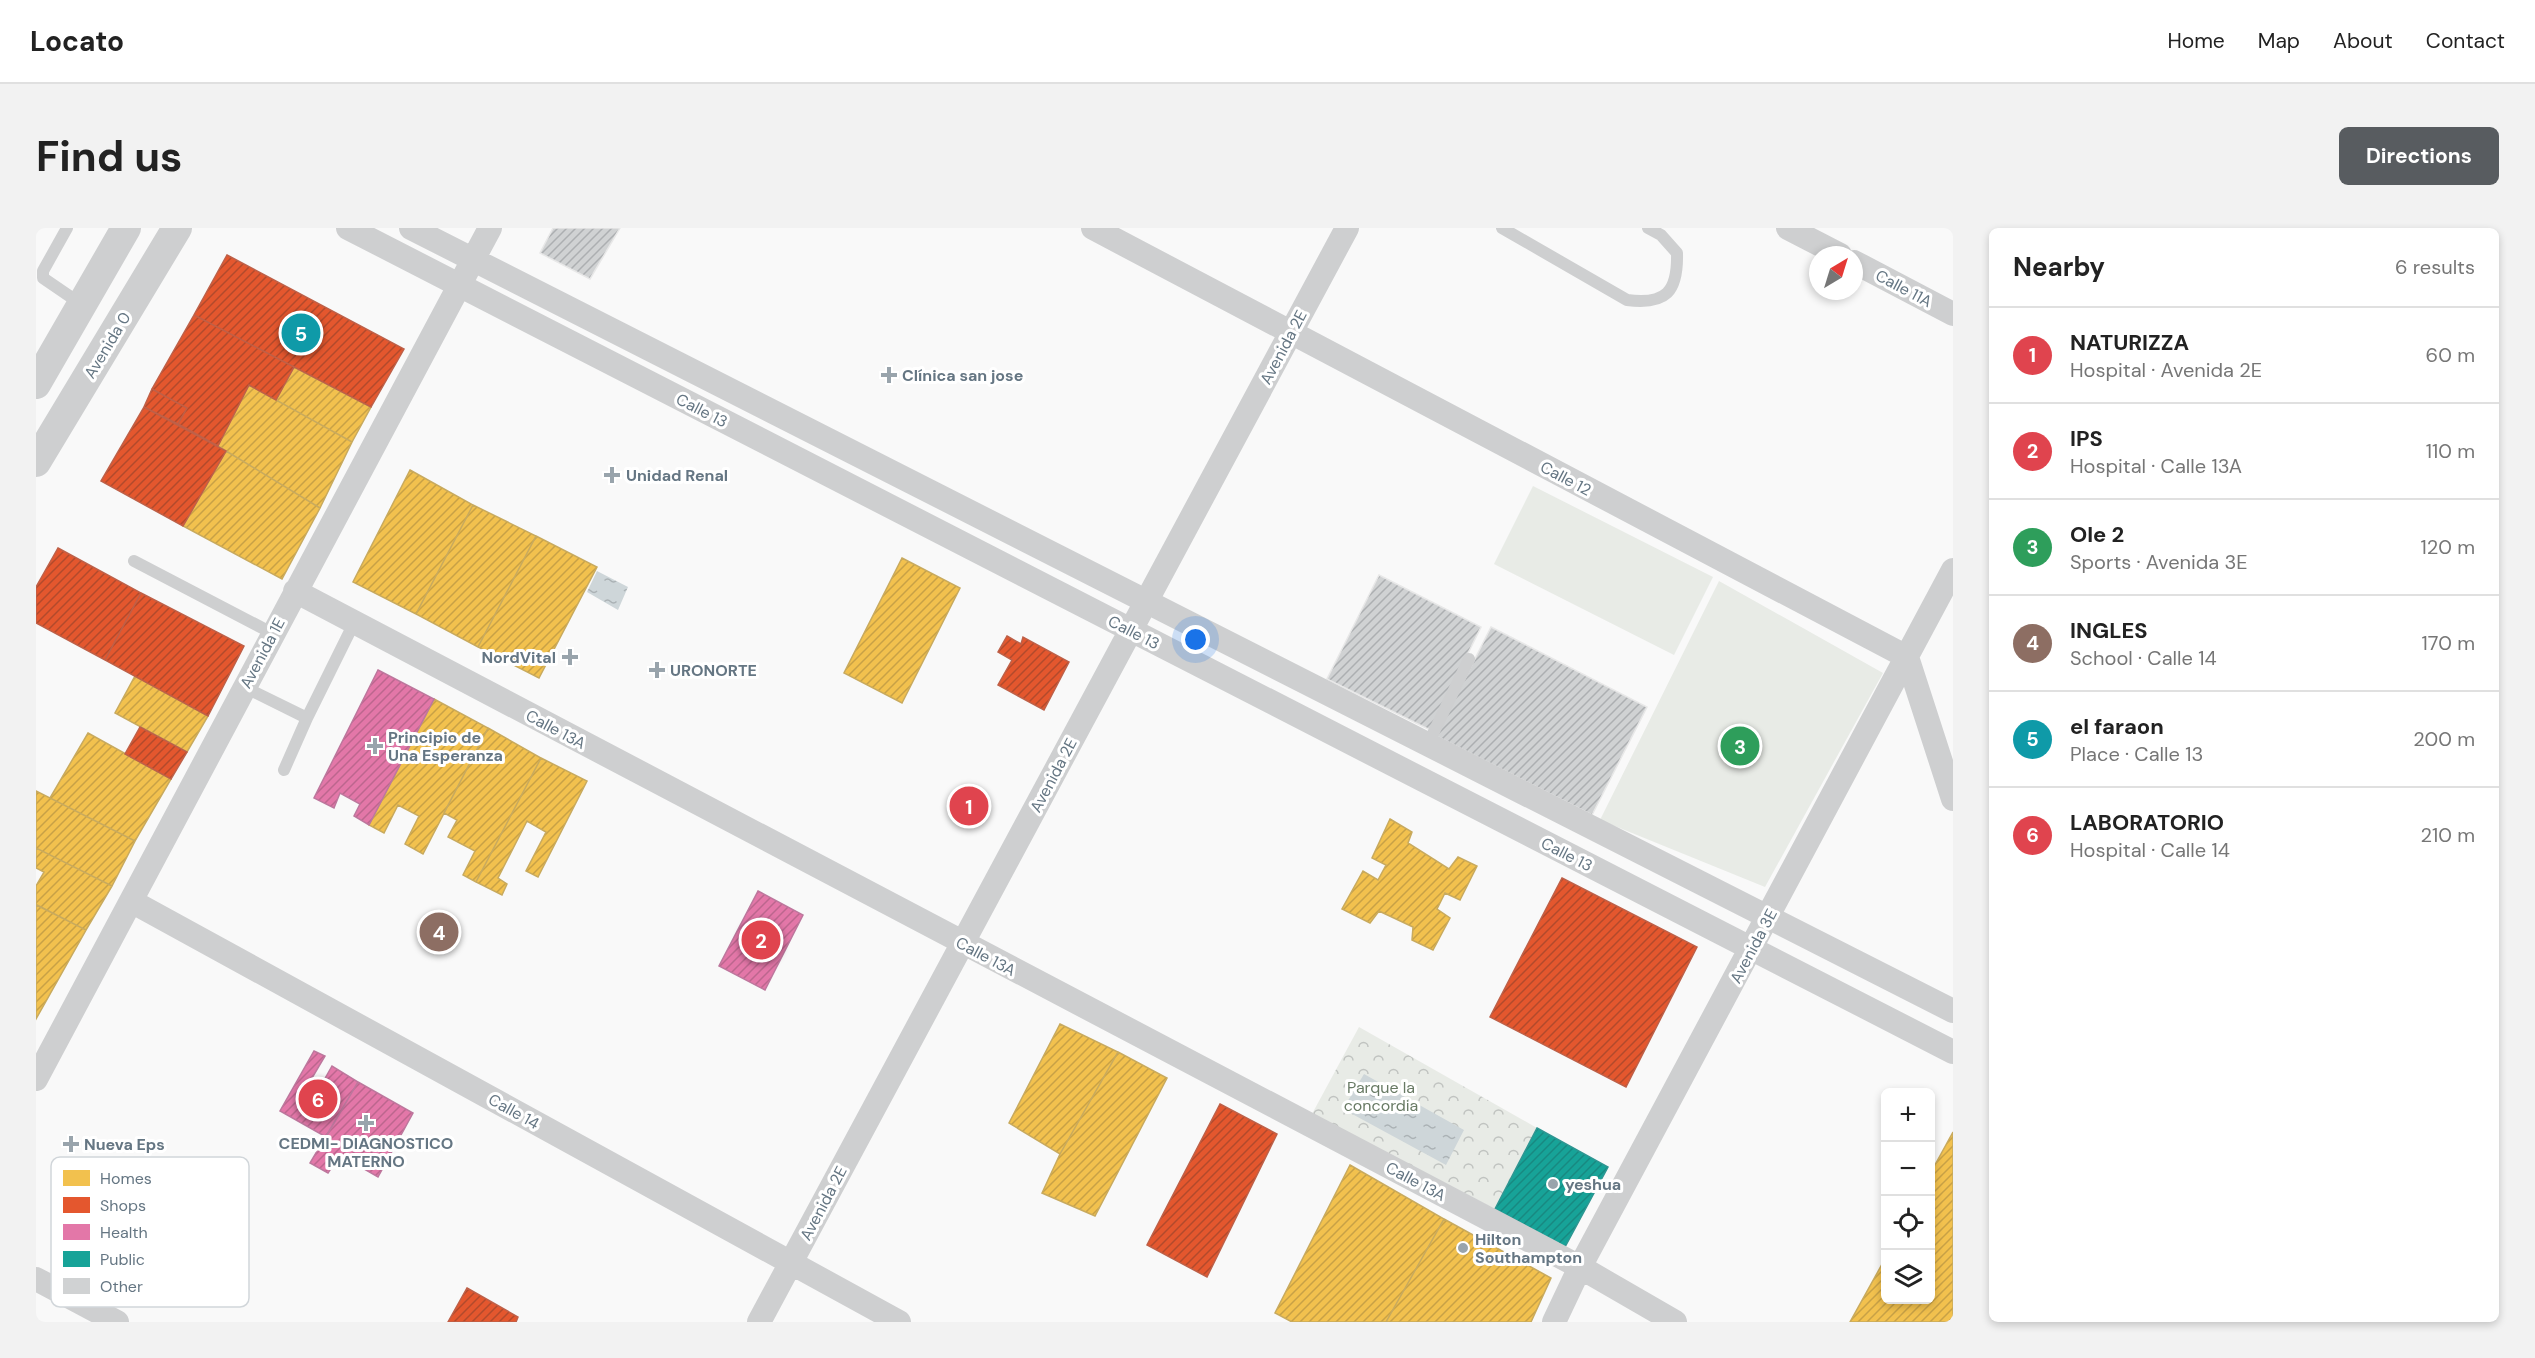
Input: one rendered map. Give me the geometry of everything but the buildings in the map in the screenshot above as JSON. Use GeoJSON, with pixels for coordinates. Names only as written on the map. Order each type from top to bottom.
{"type":"FeatureCollection","features":[{"type":"Feature","properties":{"kind":"street"},"geometry":{"type":"LineString","coordinates":[[36,384],[126,228]]}},
{"type":"Feature","properties":{"kind":"street","name":"Avenida 0"},"geometry":{"type":"LineString","coordinates":[[36,462],[177,228]]}},
{"type":"Feature","properties":{"kind":"street","name":"Calle 13"},"geometry":{"type":"LineString","coordinates":[[348,228],[1953,1052]]}},
{"type":"Feature","properties":{"kind":"street","name":"Calle 13"},"geometry":{"type":"LineString","coordinates":[[411,228],[1953,1011]]}},
{"type":"Feature","properties":{"kind":"street","name":"Avenida 1E"},"geometry":{"type":"LineString","coordinates":[[36,1079],[490,228]]}},
{"type":"Feature","properties":{"kind":"street","name":"Calle 12"},"geometry":{"type":"LineString","coordinates":[[1093,228],[1290,334],[1907,657]]}},
{"type":"Feature","properties":{"kind":"street","name":"Avenida 2E"},"geometry":{"type":"LineString","coordinates":[[759,1322],[1347,228]]}},
{"type":"Feature","properties":{"kind":"street"},"geometry":{"type":"LineString","coordinates":[[1788,228],[1823,246]]}},
{"type":"Feature","properties":{"kind":"street","name":"Calle 11A"},"geometry":{"type":"LineString","coordinates":[[1863,267],[1953,314]]}},
{"type":"Feature","properties":{"kind":"street","name":"Avenida 3E"},"geometry":{"type":"LineString","coordinates":[[1554,1322],[1580,1268],[1953,570]]}},
{"type":"Feature","properties":{"kind":"street","name":"Calle 13A"},"geometry":{"type":"LineString","coordinates":[[295,591],[1580,1268],[1675,1322]]}},
{"type":"Feature","properties":{"kind":"street"},"geometry":{"type":"LineString","coordinates":[[1907,657],[1953,800]]}},
{"type":"Feature","properties":{"kind":"street","name":"Calle 14"},"geometry":{"type":"LineString","coordinates":[[131,901],[898,1322]]}},
{"type":"Feature","properties":{"kind":"street"},"geometry":{"type":"LineString","coordinates":[[36,1279],[51,1287]]}},
{"type":"Feature","properties":{"kind":"street"},"geometry":{"type":"LineString","coordinates":[[89,1307],[117,1322]]}},
{"type":"Feature","properties":{"kind":"lane"},"geometry":{"type":"LineString","coordinates":[[66,228],[43,271],[44,278],[82,305]]}},
{"type":"Feature","properties":{"kind":"lane"},"geometry":{"type":"LineString","coordinates":[[1502,228],[1627,300],[1648,303],[1667,294],[1678,276],[1677,253],[1661,235],[1648,228]]}},
{"type":"Feature","properties":{"kind":"lane"},"geometry":{"type":"LineString","coordinates":[[134,561],[272,633]]}},
{"type":"Feature","properties":{"kind":"lane"},"geometry":{"type":"LineString","coordinates":[[284,770],[354,623]]}},
{"type":"Feature","properties":{"kind":"lane"},"geometry":{"type":"LineString","coordinates":[[1428,744],[1469,659]]}},
{"type":"Feature","properties":{"kind":"lane"},"geometry":{"type":"LineString","coordinates":[[244,687],[307,718]]}},
{"type":"Feature","properties":{"kind":"green space"},"geometry":{"type":"Polygon","coordinates":[[[1533,486],[1713,577],[1674,655],[1494,564],[1533,486]]]}},
{"type":"Feature","properties":{"kind":"green space"},"geometry":{"type":"Polygon","coordinates":[[[1719,581],[1883,673],[1765,887],[1600,820],[1719,581]]]}},
{"type":"Feature","properties":{"kind":"green space","name":"Parque la concordia"},"geometry":{"type":"Polygon","coordinates":[[[1359,1027],[1537,1128],[1495,1209],[1312,1114],[1359,1027]]]}},
{"type":"Feature","properties":{"kind":"water"},"geometry":{"type":"Polygon","coordinates":[[[597,571],[628,587],[618,610],[587,592],[597,571]]]}},
{"type":"Feature","properties":{"kind":"water"},"geometry":{"type":"Polygon","coordinates":[[[1364,1074],[1464,1130],[1446,1165],[1343,1109],[1364,1074]]]}},
{"type":"Feature","properties":{"kind":"place","name":"el faraon"},"geometry":{"type":"Point","coordinates":[301,333]}},
{"type":"Feature","properties":{"kind":"place","name":"Clínica san jose"},"geometry":{"type":"Point","coordinates":[889,375]}},
{"type":"Feature","properties":{"kind":"place","name":"Unidad Renal"},"geometry":{"type":"Point","coordinates":[612,475]}},
{"type":"Feature","properties":{"kind":"place","name":"NordVital"},"geometry":{"type":"Point","coordinates":[570,657]}},
{"type":"Feature","properties":{"kind":"place","name":"URONORTE"},"geometry":{"type":"Point","coordinates":[657,670]}},
{"type":"Feature","properties":{"kind":"place","name":"Principio de Una Esperanza"},"geometry":{"type":"Point","coordinates":[375,746]}},
{"type":"Feature","properties":{"kind":"place","name":"Ole 2"},"geometry":{"type":"Point","coordinates":[1740,746]}},
{"type":"Feature","properties":{"kind":"place","name":"NATURIZZA"},"geometry":{"type":"Point","coordinates":[969,806]}},
{"type":"Feature","properties":{"kind":"place","name":"INGLES"},"geometry":{"type":"Point","coordinates":[439,932]}},
{"type":"Feature","properties":{"kind":"place","name":"IPS"},"geometry":{"type":"Point","coordinates":[761,940]}},
{"type":"Feature","properties":{"kind":"place","name":"LABORATORIO"},"geometry":{"type":"Point","coordinates":[318,1099]}},
{"type":"Feature","properties":{"kind":"place","name":"CEDMI- DIAGNOSTICO MATERNO"},"geometry":{"type":"Point","coordinates":[366,1123]}},
{"type":"Feature","properties":{"kind":"place","name":"Nueva Eps"},"geometry":{"type":"Point","coordinates":[71,1144]}},
{"type":"Feature","properties":{"kind":"place","name":"yeshua"},"geometry":{"type":"Point","coordinates":[1553,1184]}},
{"type":"Feature","properties":{"kind":"place","name":"Hilton Southampton"},"geometry":{"type":"Point","coordinates":[1463,1248]}}]}
